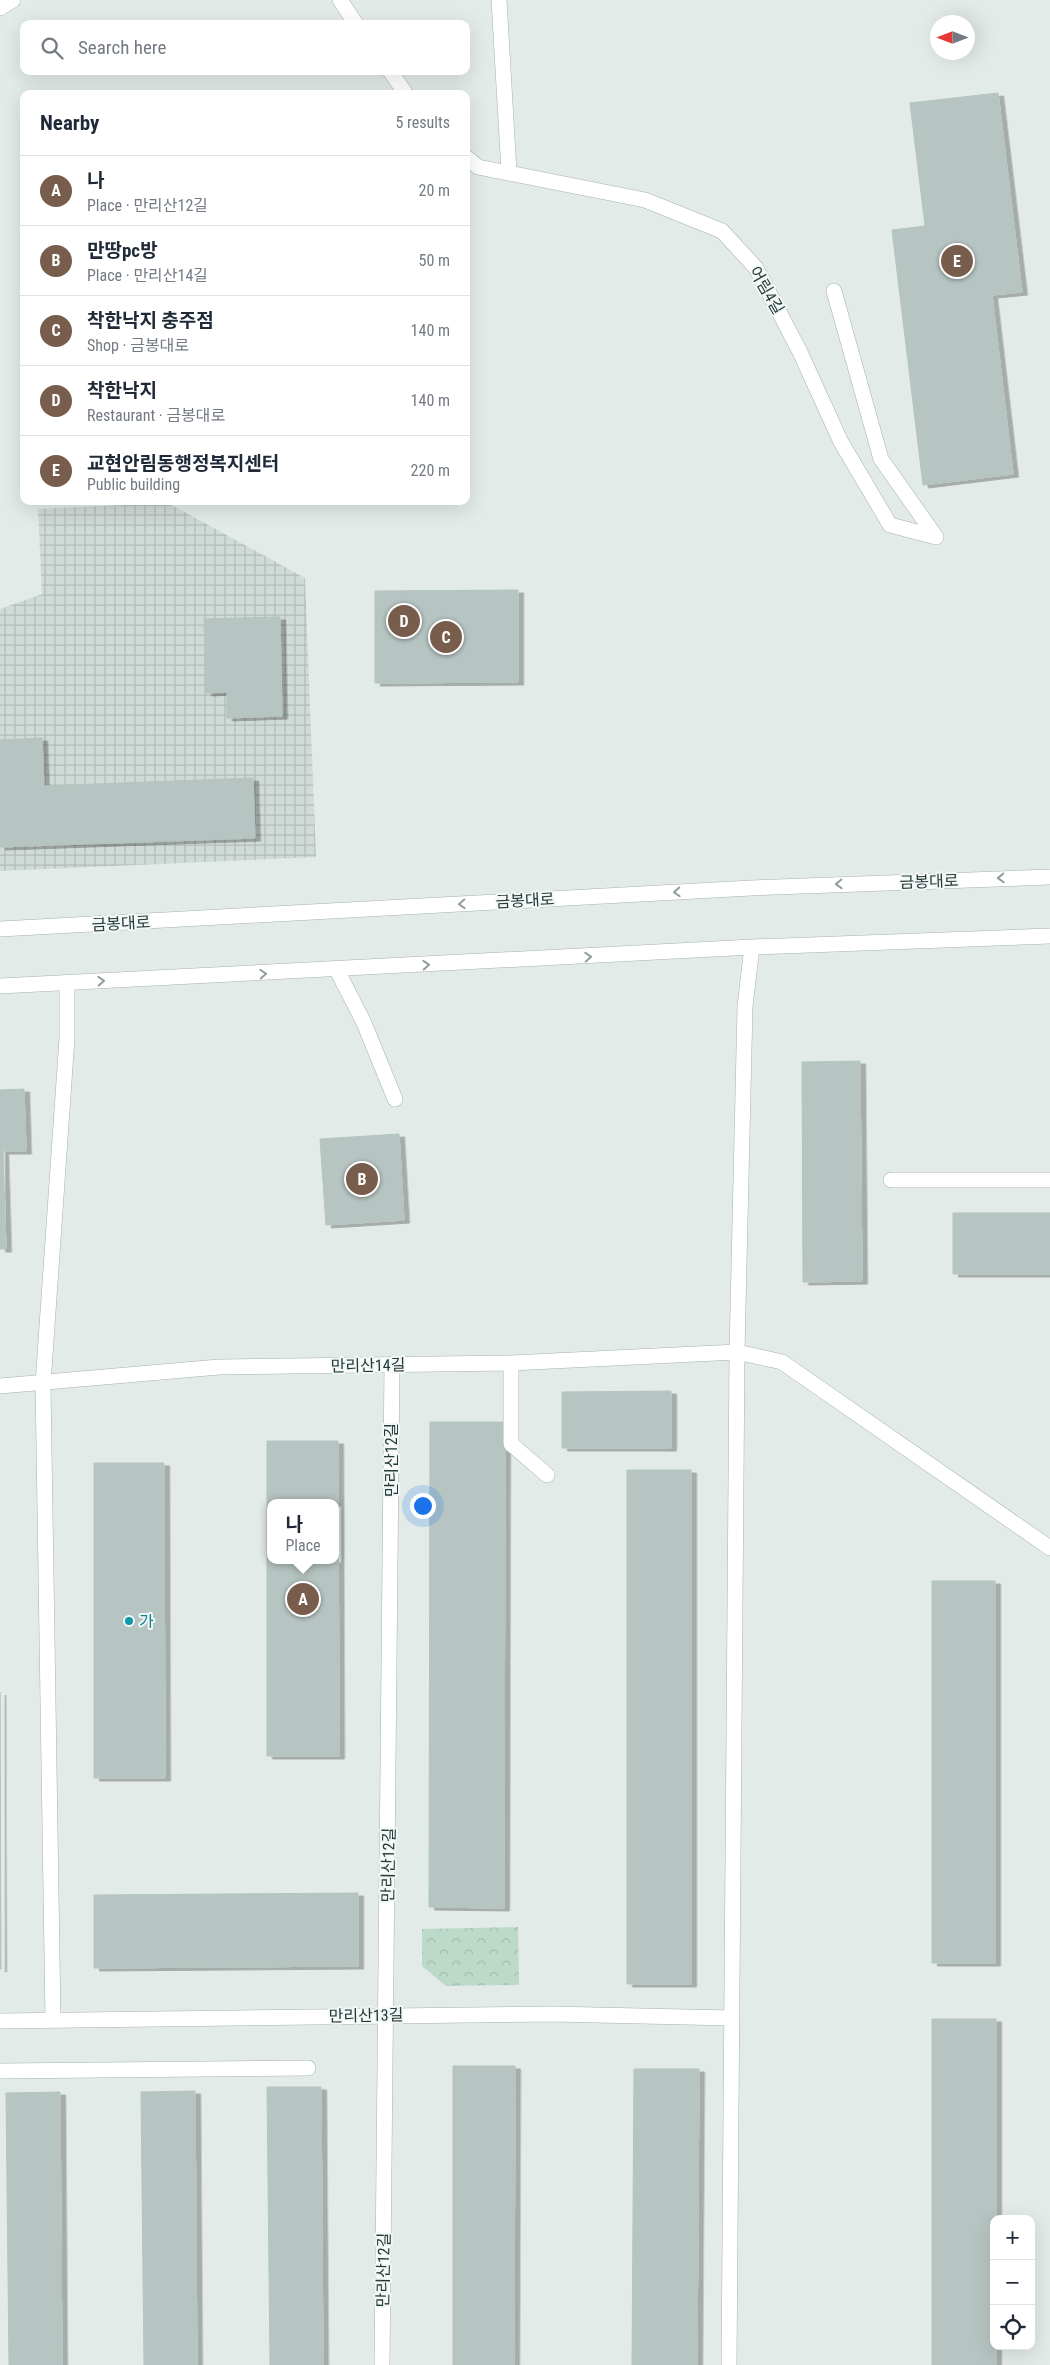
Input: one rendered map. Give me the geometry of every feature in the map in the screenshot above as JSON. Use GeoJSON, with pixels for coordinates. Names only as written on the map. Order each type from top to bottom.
{"type":"FeatureCollection","features":[{"type":"Feature","properties":{"kind":"street"},"geometry":{"type":"LineString","coordinates":[[0,8],[13,0]]}},
{"type":"Feature","properties":{"kind":"street"},"geometry":{"type":"LineString","coordinates":[[340,0],[353,20]]}},
{"type":"Feature","properties":{"kind":"street"},"geometry":{"type":"LineString","coordinates":[[499,0],[509,172]]}},
{"type":"Feature","properties":{"kind":"street"},"geometry":{"type":"LineString","coordinates":[[393,75],[403,90]]}},
{"type":"Feature","properties":{"kind":"street","name":"어림4길"},"geometry":{"type":"LineString","coordinates":[[470,160],[478,167],[645,200],[722,231],[756,268],[799,350],[841,442],[890,525],[936,537],[881,459],[834,290]]}},
{"type":"Feature","properties":{"kind":"street","name":"금봉대로"},"geometry":{"type":"LineString","coordinates":[[0,929],[751,888],[1050,876]]}},
{"type":"Feature","properties":{"kind":"street"},"geometry":{"type":"LineString","coordinates":[[0,986],[752,948],[1050,936]]}},
{"type":"Feature","properties":{"kind":"street"},"geometry":{"type":"LineString","coordinates":[[729,2365],[737,1352],[745,1006],[752,948]]}},
{"type":"Feature","properties":{"kind":"street"},"geometry":{"type":"LineString","coordinates":[[336,970],[364,1023],[395,1099]]}},
{"type":"Feature","properties":{"kind":"street"},"geometry":{"type":"LineString","coordinates":[[53,2019],[44,1384],[67,1038],[67,983]]}},
{"type":"Feature","properties":{"kind":"street"},"geometry":{"type":"LineString","coordinates":[[891,1180],[1050,1180]]}},
{"type":"Feature","properties":{"kind":"street","name":"만리산14길"},"geometry":{"type":"LineString","coordinates":[[0,1386],[44,1384],[219,1367],[511,1363],[737,1352],[782,1362],[1050,1548]]}},
{"type":"Feature","properties":{"kind":"street"},"geometry":{"type":"LineString","coordinates":[[511,1363],[511,1444],[547,1475]]}},
{"type":"Feature","properties":{"kind":"street","name":"만리산12길"},"geometry":{"type":"LineString","coordinates":[[382,2365],[392,1364]]}},
{"type":"Feature","properties":{"kind":"street","name":"만리산13길"},"geometry":{"type":"LineString","coordinates":[[0,2021],[551,2014],[731,2018]]}},
{"type":"Feature","properties":{"kind":"street"},"geometry":{"type":"LineString","coordinates":[[0,2071],[308,2068]]}},
{"type":"Feature","properties":{"kind":"shaded area"},"geometry":{"type":"Polygon","coordinates":[[[172,505],[305,578],[316,857],[0,871],[0,609],[42,594],[38,509],[172,505]]]}},
{"type":"Feature","properties":{"kind":"green space"},"geometry":{"type":"Polygon","coordinates":[[[518,1927],[519,1985],[446,1986],[422,1966],[422,1929],[518,1927]]]}},
{"type":"Feature","properties":{"kind":"building"},"geometry":{"type":"Polygon","coordinates":[[[998,93],[1022,292],[992,295],[1013,474],[923,485],[892,230],[925,226],[910,103],[998,93]]]}},
{"type":"Feature","properties":{"kind":"building"},"geometry":{"type":"Polygon","coordinates":[[[518,590],[518,682],[375,683],[375,591],[518,590]]]}},
{"type":"Feature","properties":{"kind":"building"},"geometry":{"type":"Polygon","coordinates":[[[280,617],[282,716],[227,718],[227,692],[206,693],[204,619],[280,617]]]}},
{"type":"Feature","properties":{"kind":"building"},"geometry":{"type":"Polygon","coordinates":[[[42,738],[44,786],[253,778],[255,838],[0,847],[0,740],[42,738]]]}},
{"type":"Feature","properties":{"kind":"building"},"geometry":{"type":"Polygon","coordinates":[[[860,1061],[862,1281],[803,1282],[802,1062],[860,1061]]]}},
{"type":"Feature","properties":{"kind":"building"},"geometry":{"type":"Polygon","coordinates":[[[24,1089],[26,1151],[3,1151],[6,1249],[0,1249],[0,1090],[24,1089]]]}},
{"type":"Feature","properties":{"kind":"building"},"geometry":{"type":"Polygon","coordinates":[[[399,1134],[404,1220],[326,1225],[320,1139],[399,1134]]]}},
{"type":"Feature","properties":{"kind":"building"},"geometry":{"type":"Polygon","coordinates":[[[953,1213],[1050,1213],[1050,1274],[953,1274],[953,1213]]]}},
{"type":"Feature","properties":{"kind":"building"},"geometry":{"type":"Polygon","coordinates":[[[671,1391],[671,1448],[562,1448],[562,1392],[671,1391]]]}},
{"type":"Feature","properties":{"kind":"building"},"geometry":{"type":"Polygon","coordinates":[[[430,1422],[505,1422],[504,1908],[429,1907],[430,1422]]]}},
{"type":"Feature","properties":{"kind":"building"},"geometry":{"type":"Polygon","coordinates":[[[267,1441],[338,1441],[338,1499],[267,1499],[267,1441]]]}},
{"type":"Feature","properties":{"kind":"building","name":"가"},"geometry":{"type":"Polygon","coordinates":[[[94,1463],[164,1463],[165,1778],[94,1778],[94,1463]]]}},
{"type":"Feature","properties":{"kind":"building"},"geometry":{"type":"Polygon","coordinates":[[[627,1470],[691,1470],[691,1984],[627,1984],[627,1470]]]}},
{"type":"Feature","properties":{"kind":"building"},"geometry":{"type":"Polygon","coordinates":[[[267,1564],[338,1564],[339,1756],[267,1756],[267,1564]]]}},
{"type":"Feature","properties":{"kind":"building"},"geometry":{"type":"Polygon","coordinates":[[[932,1581],[995,1581],[995,1963],[932,1963],[932,1581]]]}},
{"type":"Feature","properties":{"kind":"building"},"geometry":{"type":"Polygon","coordinates":[[[0,1692],[1,1969],[0,1969],[0,1692]]]}},
{"type":"Feature","properties":{"kind":"building"},"geometry":{"type":"Polygon","coordinates":[[[358,1893],[358,1966],[94,1968],[94,1895],[358,1893]]]}},
{"type":"Feature","properties":{"kind":"building"},"geometry":{"type":"Polygon","coordinates":[[[932,2019],[996,2019],[996,2215],[990,2215],[990,2350],[996,2350],[996,2365],[932,2365],[932,2019]]]}},
{"type":"Feature","properties":{"kind":"building"},"geometry":{"type":"Polygon","coordinates":[[[453,2066],[515,2066],[514,2365],[453,2365],[453,2066]]]}},
{"type":"Feature","properties":{"kind":"building"},"geometry":{"type":"Polygon","coordinates":[[[634,2069],[699,2069],[697,2365],[632,2365],[634,2069]]]}},
{"type":"Feature","properties":{"kind":"building"},"geometry":{"type":"Polygon","coordinates":[[[267,2087],[321,2087],[323,2365],[270,2365],[267,2087]]]}},
{"type":"Feature","properties":{"kind":"building"},"geometry":{"type":"Polygon","coordinates":[[[195,2091],[197,2365],[144,2365],[141,2092],[195,2091]]]}},
{"type":"Feature","properties":{"kind":"building"},"geometry":{"type":"Polygon","coordinates":[[[60,2092],[62,2365],[9,2365],[6,2093],[60,2092]]]}},
{"type":"Feature","properties":{"kind":"place","name":"교현안림동행정복지센터"},"geometry":{"type":"Point","coordinates":[957,261]}},
{"type":"Feature","properties":{"kind":"place","name":"착한낙지"},"geometry":{"type":"Point","coordinates":[404,621]}},
{"type":"Feature","properties":{"kind":"place","name":"착한낙지 충주점"},"geometry":{"type":"Point","coordinates":[446,637]}},
{"type":"Feature","properties":{"kind":"place","name":"만땅pc방"},"geometry":{"type":"Point","coordinates":[362,1179]}},
{"type":"Feature","properties":{"kind":"place","name":"나"},"geometry":{"type":"Point","coordinates":[303,1599]}},
{"type":"Feature","properties":{"kind":"place","name":"가"},"geometry":{"type":"Point","coordinates":[129,1621]}}]}
